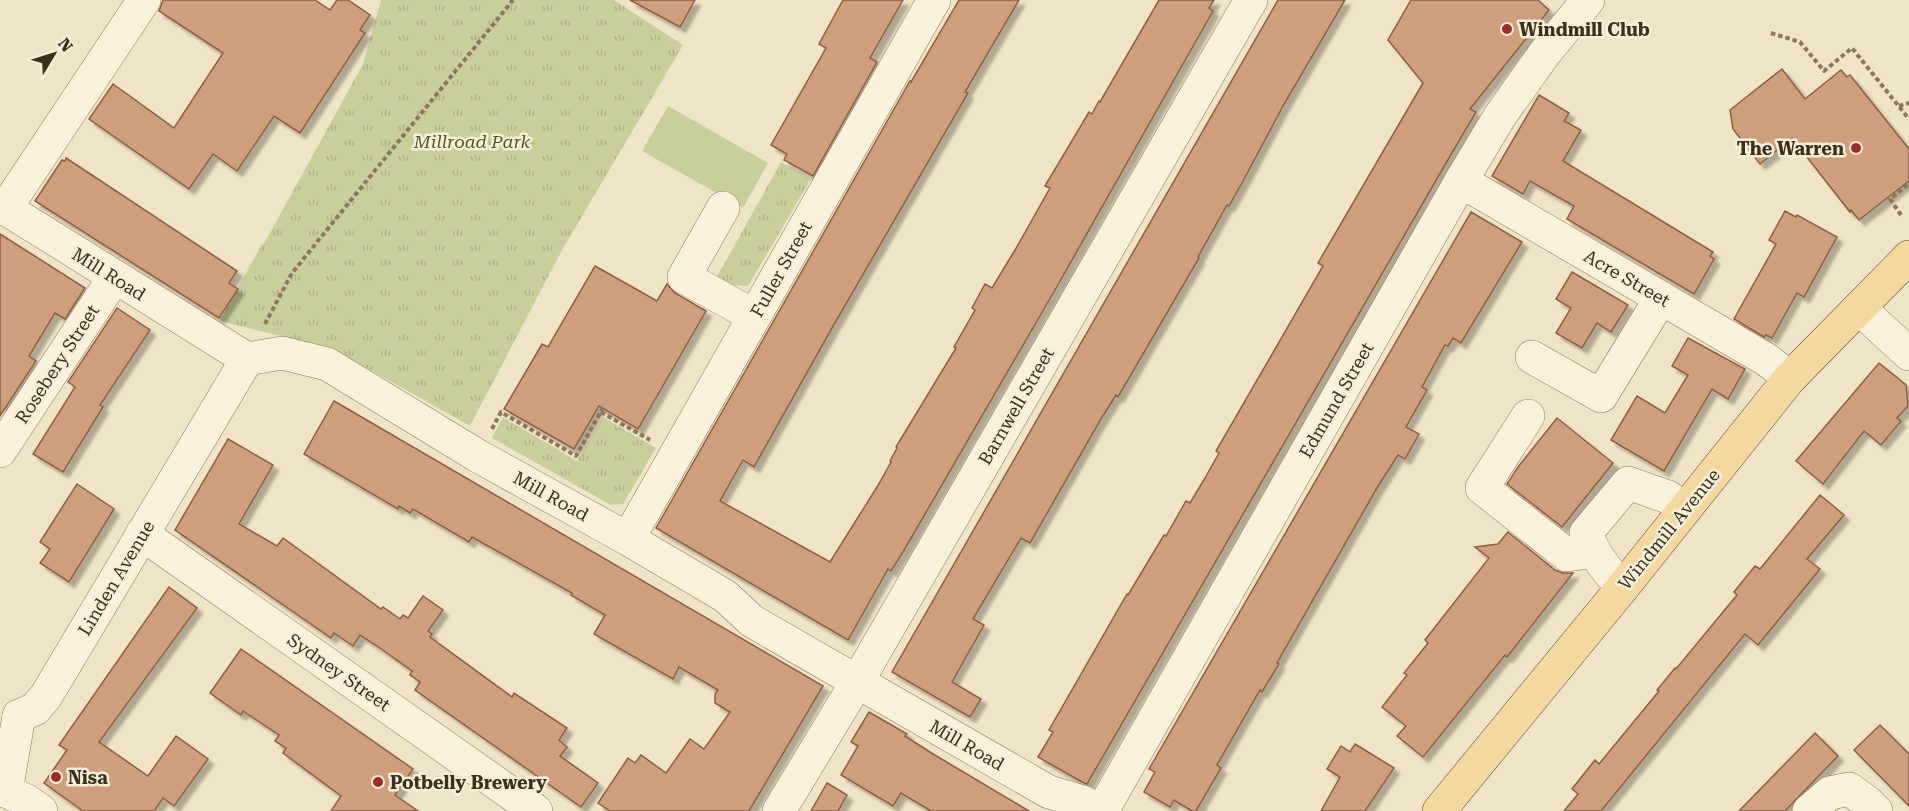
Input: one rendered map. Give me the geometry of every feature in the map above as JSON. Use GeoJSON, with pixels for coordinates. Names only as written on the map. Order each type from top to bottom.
{"type":"FeatureCollection","features":[{"type":"Feature","properties":{"kind":"main road","name":"Windmill Avenue"},"geometry":{"type":"LineString","coordinates":[[1439,811],[1623,587],[1790,378],[1909,257]]}},
{"type":"Feature","properties":{"kind":"street"},"geometry":{"type":"LineString","coordinates":[[3,207],[144,0]]}},
{"type":"Feature","properties":{"kind":"street","name":"Fuller Street"},"geometry":{"type":"LineString","coordinates":[[628,539],[934,0]]}},
{"type":"Feature","properties":{"kind":"street","name":"Barnwell Street"},"geometry":{"type":"LineString","coordinates":[[779,811],[857,682],[1251,0]]}},
{"type":"Feature","properties":{"kind":"street","name":"Edmund Street"},"geometry":{"type":"LineString","coordinates":[[1100,811],[1500,116],[1556,60],[1576,4]]}},
{"type":"Feature","properties":{"kind":"street","name":"Acre Street"},"geometry":{"type":"LineString","coordinates":[[1461,181],[1767,360],[1790,378]]}},
{"type":"Feature","properties":{"kind":"street","name":"Mill Road"},"geometry":{"type":"LineString","coordinates":[[3,207],[247,359],[282,353],[327,364],[478,456],[725,596],[752,621],[857,682],[1049,792],[1083,802],[1100,811]]}},
{"type":"Feature","properties":{"kind":"street"},"geometry":{"type":"LineString","coordinates":[[723,208],[684,277],[754,316]]}},
{"type":"Feature","properties":{"kind":"street","name":"Rosebery Street"},"geometry":{"type":"LineString","coordinates":[[0,451],[114,278]]}},
{"type":"Feature","properties":{"kind":"street"},"geometry":{"type":"LineString","coordinates":[[1532,357],[1601,396],[1661,298]]}},
{"type":"Feature","properties":{"kind":"street"},"geometry":{"type":"LineString","coordinates":[[1858,308],[1909,354]]}},
{"type":"Feature","properties":{"kind":"street","name":"Linden Avenue"},"geometry":{"type":"LineString","coordinates":[[3,792],[10,712],[35,710],[46,696],[247,359]]}},
{"type":"Feature","properties":{"kind":"street"},"geometry":{"type":"LineString","coordinates":[[1528,416],[1482,488],[1567,555],[1593,551]]}},
{"type":"Feature","properties":{"kind":"street"},"geometry":{"type":"LineString","coordinates":[[1623,587],[1607,572],[1593,551],[1586,533],[1628,483],[1668,496],[1685,509]]}},
{"type":"Feature","properties":{"kind":"street","name":"Sydney Street"},"geometry":{"type":"LineString","coordinates":[[142,534],[536,811]]}},
{"type":"Feature","properties":{"kind":"street"},"geometry":{"type":"LineString","coordinates":[[1809,811],[1830,794],[1849,789],[1876,811]]}},
{"type":"Feature","properties":{"kind":"street"},"geometry":{"type":"LineString","coordinates":[[3,792],[27,801],[41,811]]}},
{"type":"Feature","properties":{"kind":"path"},"geometry":{"type":"LineString","coordinates":[[247,359],[292,273],[513,0]]}},
{"type":"Feature","properties":{"kind":"path"},"geometry":{"type":"LineString","coordinates":[[1771,33],[1800,42],[1824,71],[1852,48],[1909,119]]}},
{"type":"Feature","properties":{"kind":"path"},"geometry":{"type":"LineString","coordinates":[[1899,106],[1909,103]]}},
{"type":"Feature","properties":{"kind":"path"},"geometry":{"type":"LineString","coordinates":[[1901,215],[1890,199],[1909,184]]}},
{"type":"Feature","properties":{"kind":"path"},"geometry":{"type":"LineString","coordinates":[[478,456],[501,412],[576,456],[604,406]]}},
{"type":"Feature","properties":{"kind":"path"},"geometry":{"type":"LineString","coordinates":[[601,412],[675,455]]}},
{"type":"Feature","properties":{"kind":"green space","name":"Millroad Park"},"geometry":{"type":"Polygon","coordinates":[[[381,0],[614,0],[683,45],[561,252],[470,426],[333,349],[220,320],[363,64],[381,0]]]}},
{"type":"Feature","properties":{"kind":"green space"},"geometry":{"type":"Polygon","coordinates":[[[668,106],[768,163],[743,208],[642,151],[668,106]]]}},
{"type":"Feature","properties":{"kind":"green space"},"geometry":{"type":"Polygon","coordinates":[[[781,162],[811,179],[748,286],[724,285],[715,280],[781,162]]]}},
{"type":"Feature","properties":{"kind":"green space"},"geometry":{"type":"Polygon","coordinates":[[[503,417],[577,461],[603,417],[656,448],[623,504],[611,505],[492,438],[503,417]]]}},
{"type":"Feature","properties":{"kind":"building"},"geometry":{"type":"Polygon","coordinates":[[[163,0],[315,0],[330,10],[337,0],[348,0],[370,15],[360,30],[365,33],[300,133],[274,116],[237,171],[213,154],[189,189],[89,119],[113,84],[174,128],[223,53],[159,11],[163,0]]]}},
{"type":"Feature","properties":{"kind":"building"},"geometry":{"type":"Polygon","coordinates":[[[630,0],[695,0],[680,27],[630,0]]]}},
{"type":"Feature","properties":{"kind":"building"},"geometry":{"type":"Polygon","coordinates":[[[843,0],[903,0],[870,58],[877,62],[813,176],[784,160],[787,154],[771,145],[826,48],[819,44],[843,0]]]}},
{"type":"Feature","properties":{"kind":"building"},"geometry":{"type":"Polygon","coordinates":[[[959,0],[1019,0],[754,467],[743,460],[720,501],[830,562],[877,487],[891,462],[896,447],[956,348],[954,347],[975,310],[972,308],[985,284],[992,288],[1050,188],[1045,186],[1089,112],[1092,114],[1100,102],[1159,0],[1214,0],[1209,8],[1213,11],[1055,290],[903,552],[891,571],[888,569],[848,640],[656,528],[910,81],[959,0]]]}},
{"type":"Feature","properties":{"kind":"building"},"geometry":{"type":"Polygon","coordinates":[[[1278,0],[1345,0],[1118,397],[1116,395],[1101,419],[1030,543],[1021,538],[973,619],[984,625],[952,682],[981,699],[970,717],[892,672],[1278,0]]]}},
{"type":"Feature","properties":{"kind":"building"},"geometry":{"type":"Polygon","coordinates":[[[1411,0],[1538,0],[1549,10],[1470,109],[1476,112],[1087,784],[1082,782],[1038,757],[1053,732],[1049,730],[1127,594],[1164,535],[1166,536],[1186,501],[1190,503],[1205,478],[1219,453],[1216,451],[1323,266],[1318,263],[1423,83],[1388,40],[1411,0]]]}},
{"type":"Feature","properties":{"kind":"building"},"geometry":{"type":"Polygon","coordinates":[[[1782,69],[1805,99],[1841,70],[1847,77],[1850,75],[1909,149],[1909,181],[1859,220],[1851,210],[1850,212],[1792,138],[1760,164],[1733,129],[1730,110],[1782,69]]]}},
{"type":"Feature","properties":{"kind":"building"},"geometry":{"type":"Polygon","coordinates":[[[1539,95],[1569,113],[1564,121],[1581,130],[1563,161],[1713,252],[1710,256],[1714,259],[1694,294],[1567,219],[1574,206],[1530,181],[1523,194],[1492,176],[1539,95]]]}},
{"type":"Feature","properties":{"kind":"building"},"geometry":{"type":"Polygon","coordinates":[[[66,158],[237,271],[229,283],[238,289],[219,318],[35,201],[62,160],[65,161],[66,158]]]}},
{"type":"Feature","properties":{"kind":"building"},"geometry":{"type":"Polygon","coordinates":[[[1785,211],[1837,237],[1804,297],[1797,293],[1772,338],[1766,335],[1764,337],[1734,319],[1776,244],[1769,240],[1785,211]]]}},
{"type":"Feature","properties":{"kind":"building"},"geometry":{"type":"Polygon","coordinates":[[[1471,212],[1522,242],[1461,343],[1453,338],[1448,346],[1445,345],[1422,387],[1427,390],[1406,427],[1419,434],[1405,459],[1398,455],[1377,488],[1277,663],[1279,664],[1262,692],[1260,690],[1217,765],[1221,768],[1196,811],[1174,800],[1170,807],[1144,792],[1155,772],[1149,769],[1471,212]]]}},
{"type":"Feature","properties":{"kind":"building"},"geometry":{"type":"Polygon","coordinates":[[[0,234],[85,288],[65,319],[55,313],[29,356],[36,361],[0,416],[0,234]]]}},
{"type":"Feature","properties":{"kind":"building"},"geometry":{"type":"Polygon","coordinates":[[[595,266],[657,301],[667,284],[675,293],[706,311],[638,429],[599,406],[574,449],[504,409],[542,344],[548,347],[595,266]]]}},
{"type":"Feature","properties":{"kind":"building"},"geometry":{"type":"Polygon","coordinates":[[[1572,272],[1628,305],[1611,332],[1597,323],[1582,348],[1556,333],[1571,308],[1556,299],[1572,272]]]}},
{"type":"Feature","properties":{"kind":"building"},"geometry":{"type":"Polygon","coordinates":[[[117,308],[150,330],[100,405],[103,407],[63,472],[33,454],[75,387],[68,382],[117,308]]]}},
{"type":"Feature","properties":{"kind":"building"},"geometry":{"type":"Polygon","coordinates":[[[1688,338],[1745,369],[1728,399],[1712,389],[1664,471],[1611,440],[1637,396],[1665,413],[1688,375],[1672,366],[1688,338]]]}},
{"type":"Feature","properties":{"kind":"building"},"geometry":{"type":"Polygon","coordinates":[[[1879,363],[1906,385],[1908,406],[1897,418],[1901,421],[1881,445],[1864,431],[1823,484],[1796,461],[1879,363]]]}},
{"type":"Feature","properties":{"kind":"building"},"geometry":{"type":"Polygon","coordinates":[[[334,401],[823,686],[749,811],[610,811],[598,803],[628,758],[635,763],[641,755],[666,773],[690,739],[704,749],[730,712],[715,703],[715,694],[718,690],[679,667],[673,679],[594,634],[605,615],[571,595],[572,593],[472,537],[469,542],[413,509],[410,513],[399,506],[398,509],[304,454],[334,401]]]}},
{"type":"Feature","properties":{"kind":"building"},"geometry":{"type":"Polygon","coordinates":[[[1557,418],[1613,463],[1562,527],[1507,484],[1557,418]]]}},
{"type":"Feature","properties":{"kind":"building"},"geometry":{"type":"Polygon","coordinates":[[[228,439],[273,465],[239,524],[277,546],[283,538],[381,609],[383,607],[400,619],[403,615],[408,618],[423,596],[443,610],[428,631],[432,634],[430,637],[512,697],[514,693],[567,728],[559,740],[567,747],[560,756],[598,783],[581,807],[415,690],[420,682],[410,675],[412,671],[377,646],[360,635],[353,646],[334,633],[331,638],[175,530],[228,439]]]}},
{"type":"Feature","properties":{"kind":"building"},"geometry":{"type":"Polygon","coordinates":[[[77,484],[114,509],[69,582],[40,563],[50,549],[40,542],[77,484]]]}},
{"type":"Feature","properties":{"kind":"building"},"geometry":{"type":"Polygon","coordinates":[[[1820,495],[1844,515],[1807,559],[1820,569],[1758,645],[1745,634],[1601,811],[1564,811],[1578,794],[1572,789],[1595,760],[1599,764],[1659,691],[1657,690],[1737,595],[1734,592],[1755,566],[1760,569],[1820,495]]]}},
{"type":"Feature","properties":{"kind":"building"},"geometry":{"type":"Polygon","coordinates":[[[1508,532],[1555,570],[1573,573],[1507,657],[1505,655],[1423,757],[1397,736],[1406,726],[1382,707],[1407,675],[1404,673],[1428,643],[1425,640],[1489,558],[1475,547],[1498,544],[1508,532]]]}},
{"type":"Feature","properties":{"kind":"building"},"geometry":{"type":"Polygon","coordinates":[[[169,587],[197,608],[99,742],[148,776],[176,736],[208,759],[174,806],[163,798],[154,811],[83,811],[44,783],[67,750],[59,745],[169,587]]]}},
{"type":"Feature","properties":{"kind":"building"},"geometry":{"type":"Polygon","coordinates":[[[241,649],[413,769],[395,795],[418,811],[331,811],[341,796],[283,753],[286,748],[275,741],[279,735],[243,711],[241,715],[210,693],[241,649]]]}},
{"type":"Feature","properties":{"kind":"building"},"geometry":{"type":"Polygon","coordinates":[[[869,712],[907,734],[905,736],[933,754],[1029,811],[931,811],[901,793],[893,806],[841,775],[858,746],[851,742],[869,712]]]}},
{"type":"Feature","properties":{"kind":"building"},"geometry":{"type":"Polygon","coordinates":[[[1880,725],[1909,754],[1909,806],[1854,750],[1880,725]]]}},
{"type":"Feature","properties":{"kind":"building"},"geometry":{"type":"Polygon","coordinates":[[[1815,733],[1838,756],[1785,811],[1739,811],[1815,733]]]}},
{"type":"Feature","properties":{"kind":"building"},"geometry":{"type":"Polygon","coordinates":[[[1355,744],[1394,768],[1365,811],[1321,811],[1340,777],[1327,769],[1341,746],[1350,752],[1355,744]]]}},
{"type":"Feature","properties":{"kind":"building"},"geometry":{"type":"Polygon","coordinates":[[[827,783],[847,795],[838,811],[811,811],[827,783]]]}},
{"type":"Feature","properties":{"kind":"place","name":"Windmill Club"},"geometry":{"type":"Point","coordinates":[1507,29]}},
{"type":"Feature","properties":{"kind":"place","name":"The Warren"},"geometry":{"type":"Point","coordinates":[1856,148]}},
{"type":"Feature","properties":{"kind":"place","name":"Nisa"},"geometry":{"type":"Point","coordinates":[56,777]}},
{"type":"Feature","properties":{"kind":"place","name":"Potbelly Brewery"},"geometry":{"type":"Point","coordinates":[378,782]}}]}
